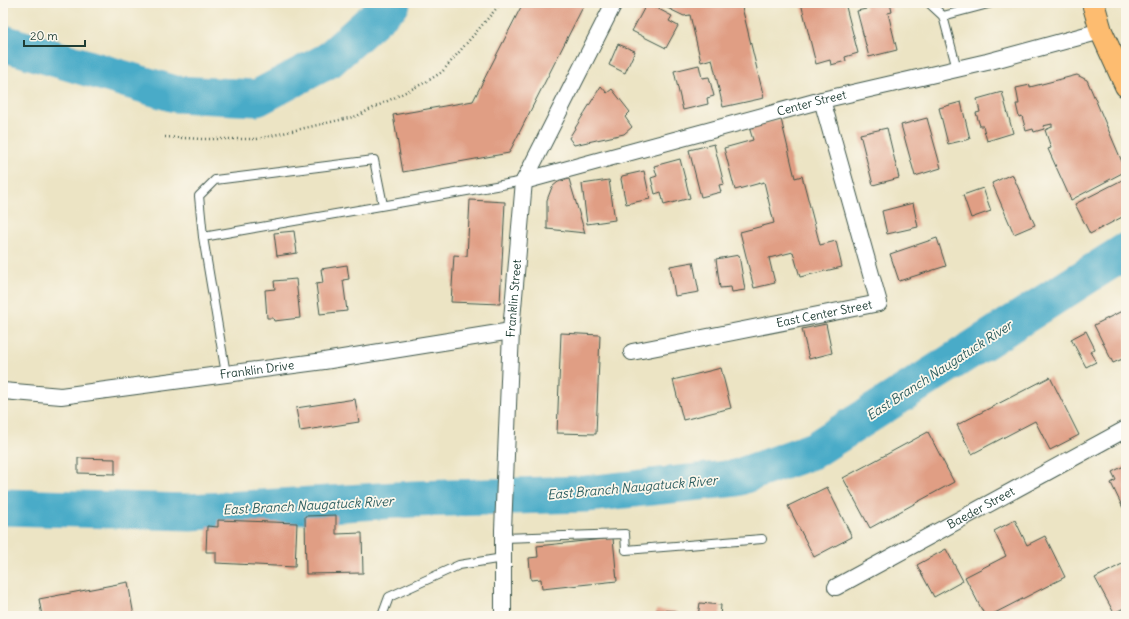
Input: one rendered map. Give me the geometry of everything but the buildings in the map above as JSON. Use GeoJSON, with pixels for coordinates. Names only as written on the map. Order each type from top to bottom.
{"type":"FeatureCollection","features":[{"type":"Feature","properties":{"kind":"highway"},"geometry":{"type":"LineString","coordinates":[[1096,4],[1101,31],[1126,86]]}},
{"type":"Feature","properties":{"kind":"street","name":"Franklin Street"},"geometry":{"type":"LineString","coordinates":[[503,616],[503,534],[511,331],[524,181],[614,3]]}},
{"type":"Feature","properties":{"kind":"street","name":"Center Street"},"geometry":{"type":"LineString","coordinates":[[524,181],[822,100],[957,69],[1101,31]]}},
{"type":"Feature","properties":{"kind":"street","name":"East Center Street"},"geometry":{"type":"LineString","coordinates":[[632,352],[879,303],[822,100]]}},
{"type":"Feature","properties":{"kind":"street","name":"Franklin Drive"},"geometry":{"type":"LineString","coordinates":[[3,391],[61,396],[324,361],[511,331]]}},
{"type":"Feature","properties":{"kind":"street","name":"Baeder Street"},"geometry":{"type":"LineString","coordinates":[[836,587],[1126,429]]}},
{"type":"Feature","properties":{"kind":"lane"},"geometry":{"type":"LineString","coordinates":[[929,3],[943,16],[957,69]]}},
{"type":"Feature","properties":{"kind":"lane"},"geometry":{"type":"LineString","coordinates":[[943,16],[992,3]]}},
{"type":"Feature","properties":{"kind":"lane"},"geometry":{"type":"LineString","coordinates":[[226,374],[203,237],[199,196],[215,180],[374,160],[383,205]]}},
{"type":"Feature","properties":{"kind":"lane"},"geometry":{"type":"LineString","coordinates":[[203,237],[524,181]]}},
{"type":"Feature","properties":{"kind":"lane"},"geometry":{"type":"LineString","coordinates":[[503,534],[625,534],[626,550],[762,539]]}},
{"type":"Feature","properties":{"kind":"lane"},"geometry":{"type":"LineString","coordinates":[[382,616],[389,597],[459,565],[503,558]]}},
{"type":"Feature","properties":{"kind":"path"},"geometry":{"type":"LineString","coordinates":[[165,137],[257,139],[357,116],[426,82],[442,72],[501,3]]}},
{"type":"Feature","properties":{"kind":"waterway"},"geometry":{"type":"LineString","coordinates":[[3,43],[175,94],[257,98],[329,60],[392,3]]}},
{"type":"Feature","properties":{"kind":"waterway","name":"East Branch Naugatuck River"},"geometry":{"type":"LineString","coordinates":[[3,507],[190,512],[414,499],[586,494],[736,478],[814,450],[1126,251]]}}]}
